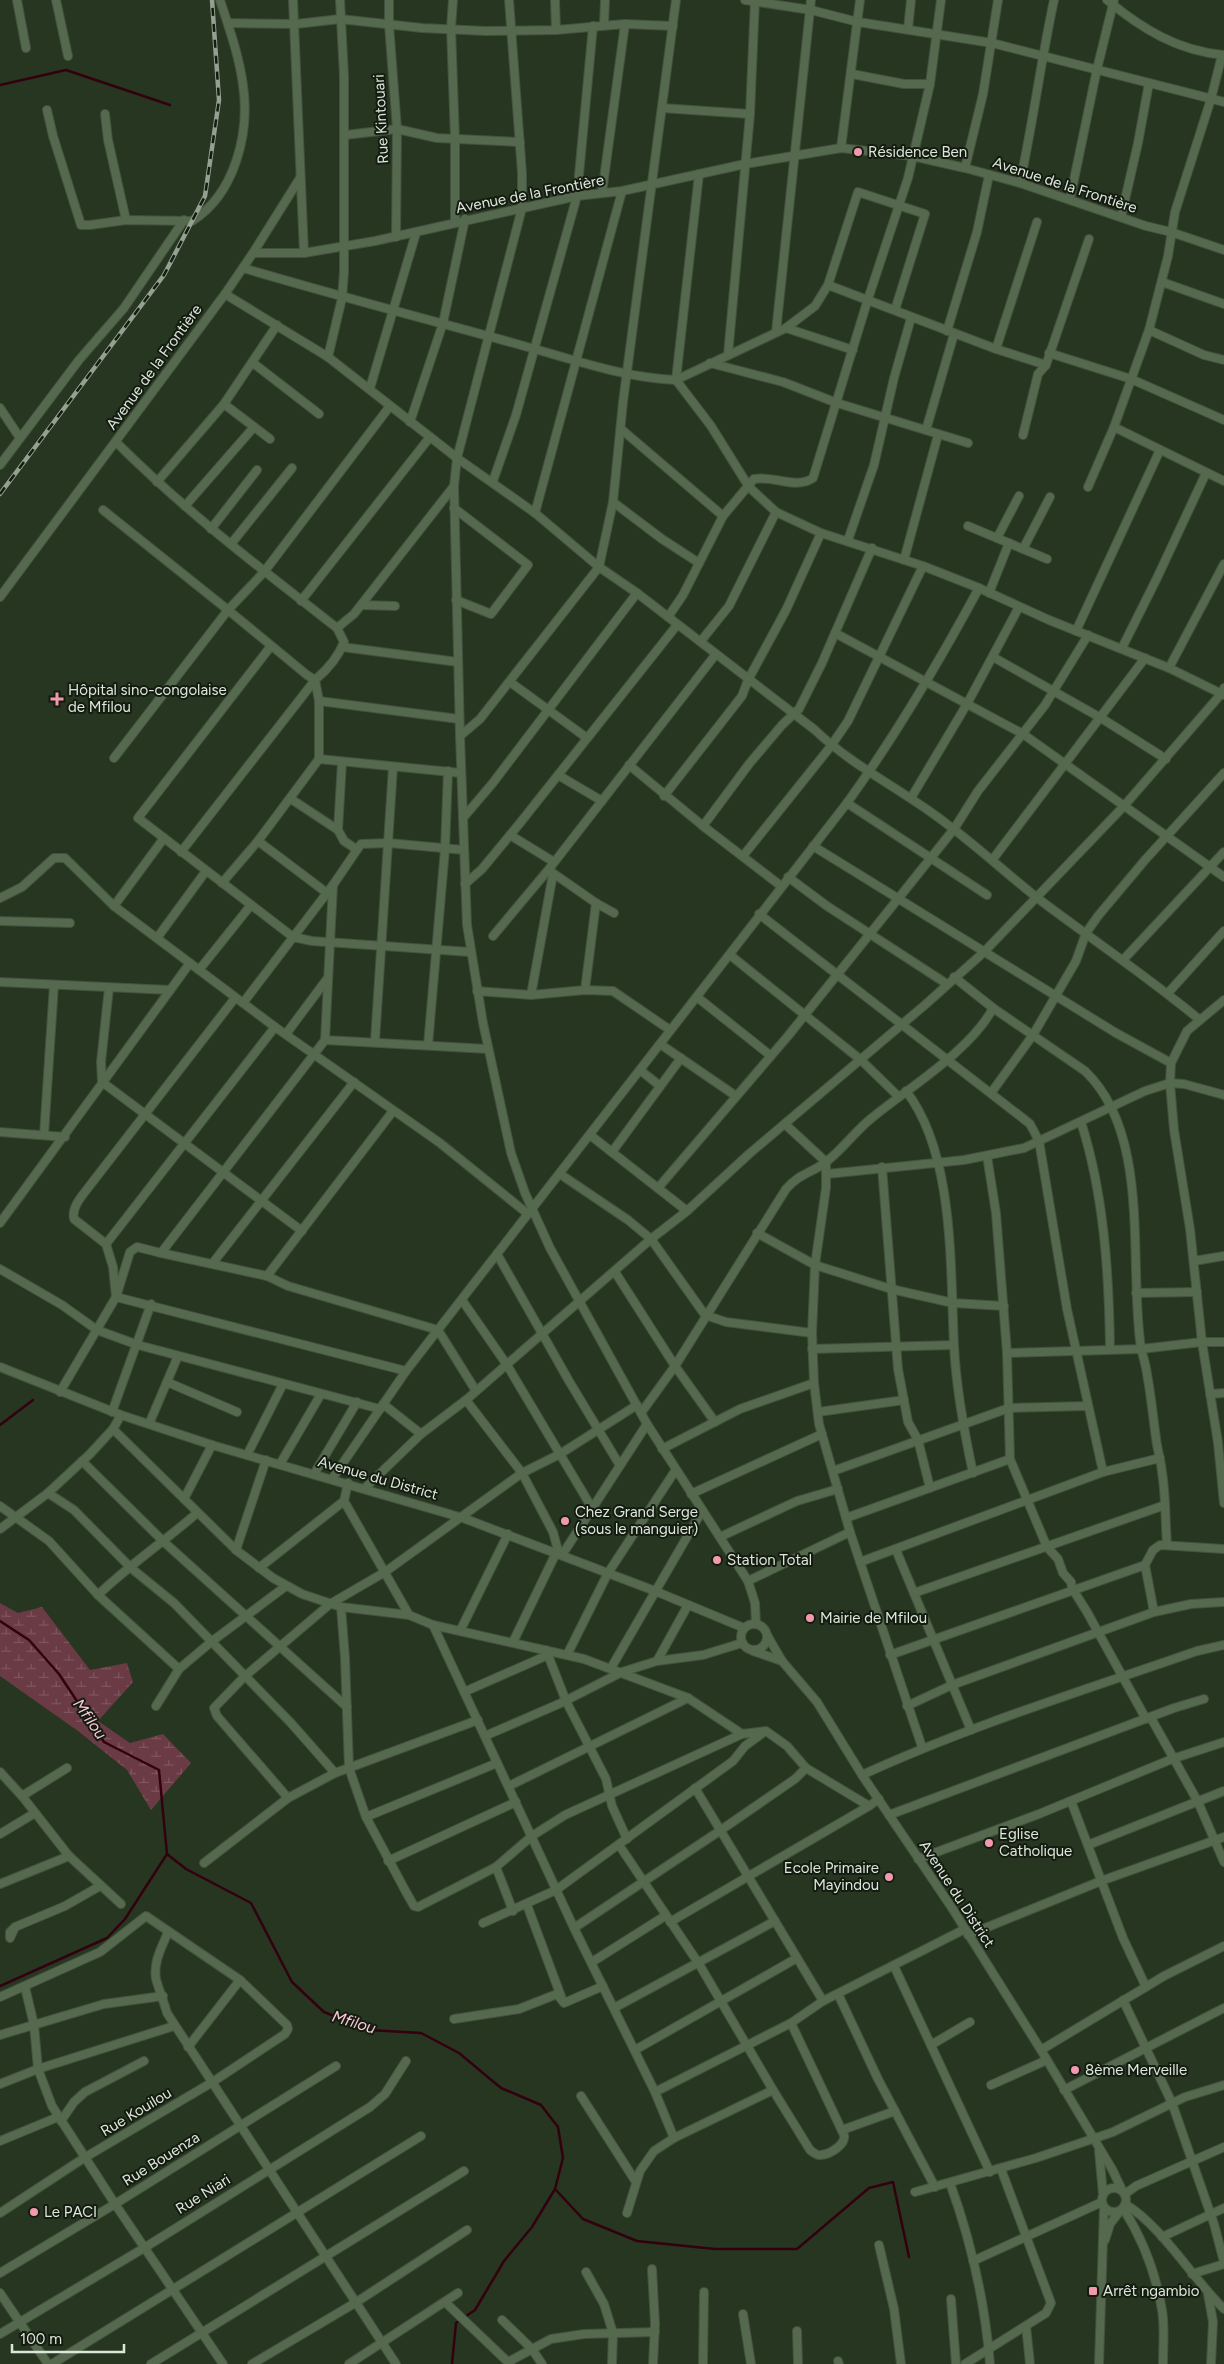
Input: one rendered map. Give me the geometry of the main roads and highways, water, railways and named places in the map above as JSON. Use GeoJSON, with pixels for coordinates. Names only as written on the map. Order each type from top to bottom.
{"type":"FeatureCollection","features":[{"type":"Feature","properties":{"kind":"waterway"},"geometry":{"type":"LineString","coordinates":[[0,85],[66,70],[170,105]]}},
{"type":"Feature","properties":{"kind":"waterway"},"geometry":{"type":"LineString","coordinates":[[0,1425],[33,1400]]}},
{"type":"Feature","properties":{"kind":"waterway","name":"Mfilou"},"geometry":{"type":"LineString","coordinates":[[0,1621],[29,1640],[59,1674],[104,1742],[159,1770],[167,1854],[186,1869],[251,1903],[292,1982],[324,2012],[369,2030],[421,2033],[459,2053],[501,2088],[541,2105],[558,2127],[563,2158],[555,2189],[532,2227],[504,2261],[475,2310],[456,2323],[452,2364]]}},
{"type":"Feature","properties":{"kind":"waterway"},"geometry":{"type":"LineString","coordinates":[[0,1986],[107,1938],[125,1919],[167,1854]]}},
{"type":"Feature","properties":{"kind":"waterway"},"geometry":{"type":"LineString","coordinates":[[555,2189],[583,2219],[637,2241],[715,2249],[797,2249],[869,2188],[893,2182],[909,2257]]}},
{"type":"Feature","properties":{"kind":"railway"},"geometry":{"type":"LineString","coordinates":[[0,494],[164,275],[205,196],[219,100],[212,0]]}},
{"type":"Feature","properties":{"kind":"place","name":"Résidence Ben"},"geometry":{"type":"Point","coordinates":[858,152]}},
{"type":"Feature","properties":{"kind":"place","name":"Hôpital sino-congolaise de Mfilou"},"geometry":{"type":"Point","coordinates":[57,699]}},
{"type":"Feature","properties":{"kind":"place","name":"Chez Grand Serge (sous le manguier)"},"geometry":{"type":"Point","coordinates":[565,1521]}},
{"type":"Feature","properties":{"kind":"place","name":"Station Total"},"geometry":{"type":"Point","coordinates":[717,1560]}},
{"type":"Feature","properties":{"kind":"place","name":"Mairie de Mfilou"},"geometry":{"type":"Point","coordinates":[810,1618]}},
{"type":"Feature","properties":{"kind":"place","name":"Eglise Catholique"},"geometry":{"type":"Point","coordinates":[989,1843]}},
{"type":"Feature","properties":{"kind":"place","name":"Ecole Primaire Mayindou"},"geometry":{"type":"Point","coordinates":[889,1877]}},
{"type":"Feature","properties":{"kind":"place","name":"8ème Merveille"},"geometry":{"type":"Point","coordinates":[1075,2070]}},
{"type":"Feature","properties":{"kind":"place","name":"Le PACI"},"geometry":{"type":"Point","coordinates":[34,2212]}},
{"type":"Feature","properties":{"kind":"place","name":"Arrêt ngambio"},"geometry":{"type":"Point","coordinates":[1093,2291]}}]}
